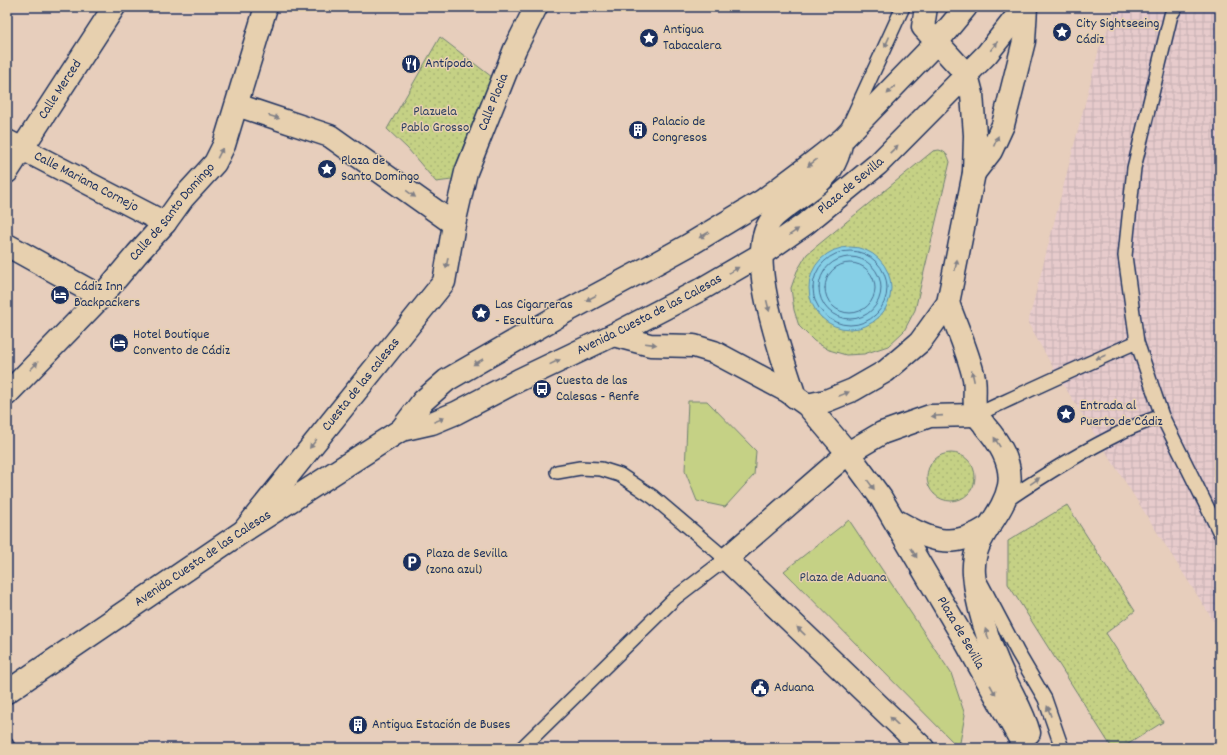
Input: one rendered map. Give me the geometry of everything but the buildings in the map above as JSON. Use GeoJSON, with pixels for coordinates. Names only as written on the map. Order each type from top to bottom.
{"type":"FeatureCollection","features":[{"type":"Feature","properties":{"kind":"street","name":"Calle Merced"},"geometry":{"type":"LineString","coordinates":[[7,172],[14,144],[114,7]]}},
{"type":"Feature","properties":{"kind":"street","name":"Calle de Santo Domingo"},"geometry":{"type":"LineString","coordinates":[[7,394],[101,298],[165,223],[183,198],[215,163],[224,145],[266,7]]}},
{"type":"Feature","properties":{"kind":"street","name":"Calle Plocia"},"geometry":{"type":"LineString","coordinates":[[454,224],[466,172],[515,49],[536,7]]}},
{"type":"Feature","properties":{"kind":"street"},"geometry":{"type":"LineString","coordinates":[[801,401],[826,401],[853,390],[886,371],[920,342],[948,303],[974,173],[975,135],[972,94],[967,75],[923,27],[926,7]]}},
{"type":"Feature","properties":{"kind":"street"},"geometry":{"type":"LineString","coordinates":[[974,173],[992,151],[1003,125],[1024,41],[1025,7]]}},
{"type":"Feature","properties":{"kind":"street","name":"Plaza de Sevilla"},"geometry":{"type":"LineString","coordinates":[[801,401],[768,306],[762,273],[762,254],[805,224],[878,164],[987,54],[1025,7]]}},
{"type":"Feature","properties":{"kind":"street","name":"Avenida Cuesta de las Calesas"},"geometry":{"type":"LineString","coordinates":[[401,430],[423,401],[447,380],[567,311],[651,266],[762,201],[843,139],[937,42],[962,10]]}},
{"type":"Feature","properties":{"kind":"street"},"geometry":{"type":"LineString","coordinates":[[237,105],[330,136],[454,224]]}},
{"type":"Feature","properties":{"kind":"street","name":"Avenida Cuesta de las Calesas"},"geometry":{"type":"LineString","coordinates":[[7,692],[242,532],[401,430],[432,423],[456,413],[700,290],[762,254],[764,232],[774,217],[831,169],[839,154],[843,139]]}},
{"type":"Feature","properties":{"kind":"street","name":"Calle Mariana Cornejo"},"geometry":{"type":"LineString","coordinates":[[14,144],[165,223]]}},
{"type":"Feature","properties":{"kind":"street","name":"Cuesta de las calesas"},"geometry":{"type":"LineString","coordinates":[[242,532],[444,282],[454,224]]}},
{"type":"Feature","properties":{"kind":"street"},"geometry":{"type":"LineString","coordinates":[[7,245],[101,298]]}},
{"type":"Feature","properties":{"kind":"street"},"geometry":{"type":"LineString","coordinates":[[922,748],[726,559],[848,453],[882,433],[930,416],[976,415],[975,383],[970,361],[948,303]]}},
{"type":"Feature","properties":{"kind":"street","name":"Plaza de Sevilla"},"geometry":{"type":"LineString","coordinates":[[613,335],[650,345],[694,346],[714,352],[753,372],[801,401],[848,453],[881,498],[963,637],[1025,748]]}},
{"type":"Feature","properties":{"kind":"street","name":"Plaza de Sevilla"},"geometry":{"type":"LineString","coordinates":[[976,415],[998,443],[1006,459],[1009,474],[1009,485],[1003,503],[978,544],[975,556],[974,568],[979,608],[986,634],[1025,719],[1030,739],[1030,748]]}},
{"type":"Feature","properties":{"kind":"street","name":"Plaza de Sevilla"},"geometry":{"type":"LineString","coordinates":[[894,519],[923,535],[941,540],[953,541],[966,539],[978,534],[988,527]]}},
{"type":"Feature","properties":{"kind":"lane"},"geometry":{"type":"LineString","coordinates":[[843,139],[903,7]]}},
{"type":"Feature","properties":{"kind":"lane"},"geometry":{"type":"LineString","coordinates":[[1176,7],[1171,15],[1134,168],[1125,256],[1137,342],[1162,416],[1220,533]]}},
{"type":"Feature","properties":{"kind":"lane"},"geometry":{"type":"LineString","coordinates":[[976,415],[1043,383],[1059,378],[1083,365],[1137,342]]}},
{"type":"Feature","properties":{"kind":"lane"},"geometry":{"type":"LineString","coordinates":[[1003,503],[1043,475],[1084,452],[1123,431],[1162,416]]}},
{"type":"Feature","properties":{"kind":"lane"},"geometry":{"type":"LineString","coordinates":[[522,748],[675,598],[726,559],[653,497],[620,475],[601,469],[580,468],[557,472]]}},
{"type":"Feature","properties":{"kind":"lane"},"geometry":{"type":"LineString","coordinates":[[974,568],[990,602],[1045,699],[1062,748]]}},
{"type":"Feature","properties":{"kind":"shaded area"},"geometry":{"type":"Polygon","coordinates":[[[1117,7],[1220,7],[1220,631],[1059,378],[1028,323],[1099,49],[1117,7]]]}},
{"type":"Feature","properties":{"kind":"green space","name":"Plazuela Pablo Grosso"},"geometry":{"type":"Polygon","coordinates":[[[440,37],[492,77],[463,147],[452,180],[436,182],[408,149],[387,129],[440,37]]]}},
{"type":"Feature","properties":{"kind":"green space"},"geometry":{"type":"Polygon","coordinates":[[[939,150],[946,154],[950,162],[915,310],[904,331],[888,346],[864,354],[846,355],[829,350],[814,341],[799,326],[794,310],[791,288],[797,271],[807,254],[933,151],[939,150]]]}},
{"type":"Feature","properties":{"kind":"green space"},"geometry":{"type":"Polygon","coordinates":[[[688,401],[707,401],[756,451],[754,475],[725,507],[697,501],[685,471],[688,401]]]}},
{"type":"Feature","properties":{"kind":"green space"},"geometry":{"type":"Polygon","coordinates":[[[951,453],[960,455],[968,460],[973,468],[975,477],[973,486],[968,494],[960,499],[951,501],[942,499],[934,494],[929,486],[927,477],[929,468],[934,460],[942,455],[951,453]]]}},
{"type":"Feature","properties":{"kind":"green space"},"geometry":{"type":"Polygon","coordinates":[[[1067,505],[1135,611],[1106,633],[1163,722],[1122,748],[1112,748],[1008,584],[1008,541],[1067,505]]]}},
{"type":"Feature","properties":{"kind":"green space","name":"Plaza de Aduana"},"geometry":{"type":"Polygon","coordinates":[[[849,520],[951,673],[965,715],[959,748],[784,571],[849,520]]]}},
{"type":"Feature","properties":{"kind":"water"},"geometry":{"type":"Polygon","coordinates":[[[850,247],[866,251],[879,259],[887,272],[891,288],[887,304],[879,317],[866,325],[850,329],[834,325],[821,317],[813,304],[809,288],[813,272],[821,259],[834,251],[850,247]]]}},
{"type":"Feature","properties":{"kind":"place","name":"City Sightseeing Cádiz"},"geometry":{"type":"Point","coordinates":[1062,32]}},
{"type":"Feature","properties":{"kind":"place","name":"Antigua Tabacalera"},"geometry":{"type":"Point","coordinates":[649,38]}},
{"type":"Feature","properties":{"kind":"place","name":"Antípoda"},"geometry":{"type":"Point","coordinates":[411,64]}},
{"type":"Feature","properties":{"kind":"place","name":"Palacio de Congresos"},"geometry":{"type":"Point","coordinates":[638,130]}},
{"type":"Feature","properties":{"kind":"place","name":"Plaza de Santo Domingo"},"geometry":{"type":"Point","coordinates":[327,169]}},
{"type":"Feature","properties":{"kind":"place","name":"Cádiz Inn Backpackers"},"geometry":{"type":"Point","coordinates":[60,295]}},
{"type":"Feature","properties":{"kind":"place","name":"Las Cigarreras - Escultura"},"geometry":{"type":"Point","coordinates":[481,313]}},
{"type":"Feature","properties":{"kind":"place","name":"Hotel Boutique Convento de Cádiz"},"geometry":{"type":"Point","coordinates":[119,343]}},
{"type":"Feature","properties":{"kind":"place","name":"Cuesta de las Calesas - Renfe"},"geometry":{"type":"Point","coordinates":[542,389]}},
{"type":"Feature","properties":{"kind":"place","name":"Entrada al Puerto de Cádiz"},"geometry":{"type":"Point","coordinates":[1066,414]}},
{"type":"Feature","properties":{"kind":"place","name":"Plaza de Sevilla (zona azul)"},"geometry":{"type":"Point","coordinates":[412,562]}},
{"type":"Feature","properties":{"kind":"place","name":"Aduana"},"geometry":{"type":"Point","coordinates":[760,688]}},
{"type":"Feature","properties":{"kind":"place","name":"Antigua Estación de Buses"},"geometry":{"type":"Point","coordinates":[358,725]}}]}
